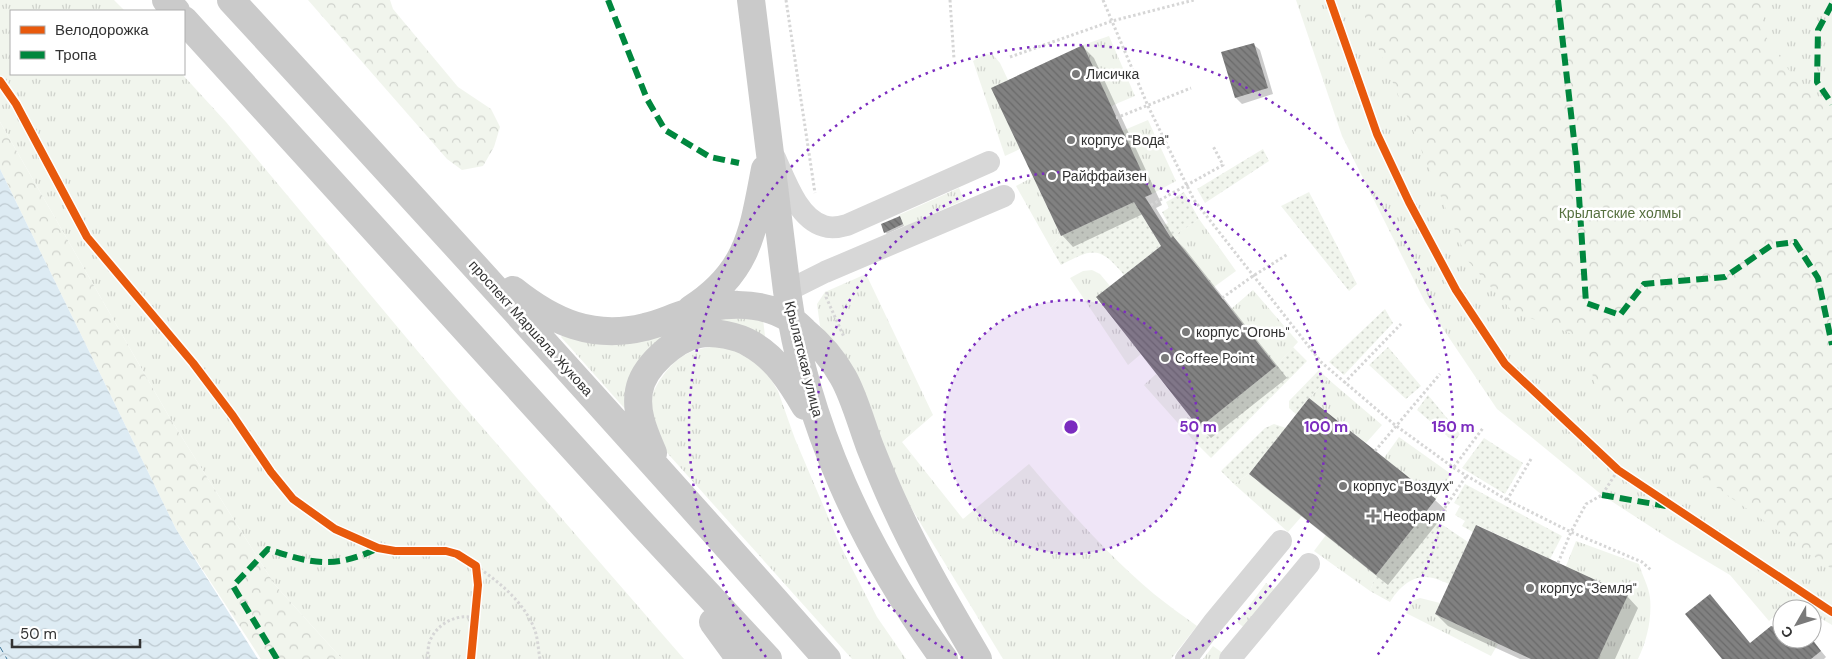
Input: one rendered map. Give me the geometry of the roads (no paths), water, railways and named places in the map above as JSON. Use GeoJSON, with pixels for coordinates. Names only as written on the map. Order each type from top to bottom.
{"type":"FeatureCollection","features":[{"type":"Feature","properties":{"kind":"main road"},"geometry":{"type":"LineString","coordinates":[[166,0],[175,10]]}},
{"type":"Feature","properties":{"kind":"main road","name":"проспект Маршала Жукова"},"geometry":{"type":"LineString","coordinates":[[231,0],[457,245],[827,659]]}},
{"type":"Feature","properties":{"kind":"main road","name":"Крылатская улица"},"geometry":{"type":"LineString","coordinates":[[751,0],[791,319],[823,436],[849,497],[877,554],[915,618],[944,659]]}},
{"type":"Feature","properties":{"kind":"main road"},"geometry":{"type":"LineString","coordinates":[[185,21],[645,528],[768,659]]}},
{"type":"Feature","properties":{"kind":"main road"},"geometry":{"type":"LineString","coordinates":[[683,314],[717,290],[735,268],[744,253],[752,233],[769,146]]}},
{"type":"Feature","properties":{"kind":"main road"},"geometry":{"type":"LineString","coordinates":[[457,245],[532,305],[553,318],[576,327],[624,331],[646,327],[708,307],[727,305],[771,309],[791,319],[817,342],[844,378],[871,450],[896,507],[929,573],[978,659]]}},
{"type":"Feature","properties":{"kind":"main road"},"geometry":{"type":"LineString","coordinates":[[674,486],[653,453],[642,426],[638,409],[638,392],[643,375],[656,361],[681,342],[699,334],[734,337],[749,342],[762,351],[778,366],[793,385],[823,436]]}},
{"type":"Feature","properties":{"kind":"main road"},"geometry":{"type":"LineString","coordinates":[[645,528],[740,659]]}},
{"type":"Feature","properties":{"kind":"lane"},"geometry":{"type":"LineString","coordinates":[[769,146],[796,204],[809,217],[823,226],[834,228],[847,225],[989,162]]}},
{"type":"Feature","properties":{"kind":"lane"},"geometry":{"type":"LineString","coordinates":[[787,291],[825,272],[1004,196]]}},
{"type":"Feature","properties":{"kind":"lane"},"geometry":{"type":"LineString","coordinates":[[1186,659],[1213,622],[1281,541]]}},
{"type":"Feature","properties":{"kind":"lane"},"geometry":{"type":"LineString","coordinates":[[1230,659],[1309,564]]}},
{"type":"Feature","properties":{"kind":"water"},"geometry":{"type":"Polygon","coordinates":[[[0,169],[176,529],[258,659],[0,659],[0,169]]]}},
{"type":"Feature","properties":{"kind":"place","name":"Лисичка"},"geometry":{"type":"Point","coordinates":[1076,74]}},
{"type":"Feature","properties":{"kind":"place","name":"корпус \"Вода\""},"geometry":{"type":"Point","coordinates":[1071,140]}},
{"type":"Feature","properties":{"kind":"place","name":"Райффайзен"},"geometry":{"type":"Point","coordinates":[1052,176]}},
{"type":"Feature","properties":{"kind":"place","name":"корпус \"Огонь\""},"geometry":{"type":"Point","coordinates":[1186,332]}},
{"type":"Feature","properties":{"kind":"place","name":"Coffee Point"},"geometry":{"type":"Point","coordinates":[1165,358]}},
{"type":"Feature","properties":{"kind":"place","name":"корпус \"Воздух\""},"geometry":{"type":"Point","coordinates":[1343,486]}},
{"type":"Feature","properties":{"kind":"place","name":"Неофарм"},"geometry":{"type":"Point","coordinates":[1373,516]}},
{"type":"Feature","properties":{"kind":"place","name":"корпус \"Земля\""},"geometry":{"type":"Point","coordinates":[1530,588]}},
{"type":"Feature","properties":{"kind":"park label","name":"Крылатские холмы"},"geometry":{"type":"Point","coordinates":[1620,213]}}]}
